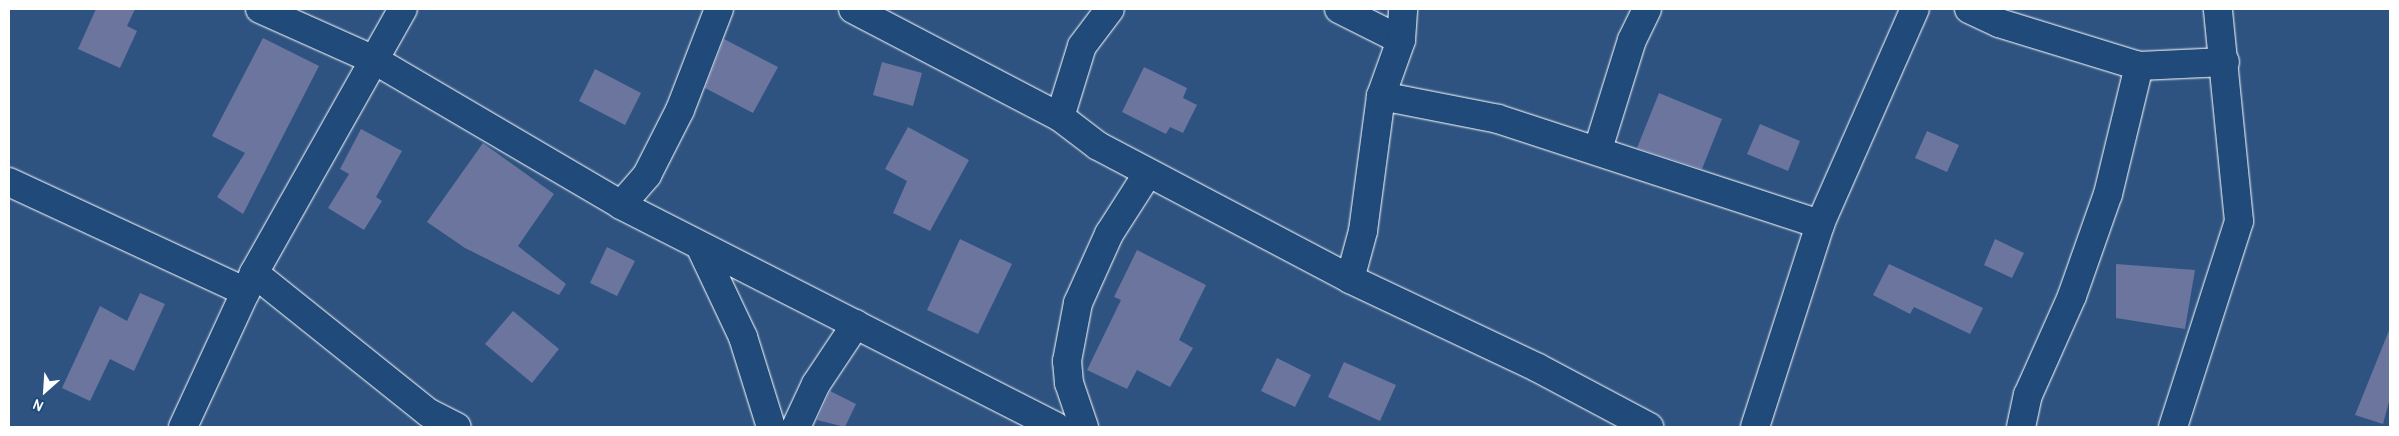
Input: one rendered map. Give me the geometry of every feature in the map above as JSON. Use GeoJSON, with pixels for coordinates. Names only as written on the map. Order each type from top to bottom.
{"type":"FeatureCollection","features":[{"type":"Feature","properties":{"kind":"street"},"geometry":{"type":"LineString","coordinates":[[260,9],[376,61],[621,205],[1056,427]]}},
{"type":"Feature","properties":{"kind":"street"},"geometry":{"type":"LineString","coordinates":[[184,427],[250,283],[376,61],[403,9]]}},
{"type":"Feature","properties":{"kind":"street"},"geometry":{"type":"LineString","coordinates":[[621,205],[647,175],[680,110],[719,9]]}},
{"type":"Feature","properties":{"kind":"street"},"geometry":{"type":"LineString","coordinates":[[854,9],[1060,117],[1098,146],[1148,173],[1350,279],[1538,368],[1650,427]]}},
{"type":"Feature","properties":{"kind":"street"},"geometry":{"type":"LineString","coordinates":[[1060,117],[1082,46],[1091,9]]}},
{"type":"Feature","properties":{"kind":"street"},"geometry":{"type":"LineString","coordinates":[[1082,46],[1110,9]]}},
{"type":"Feature","properties":{"kind":"street"},"geometry":{"type":"LineString","coordinates":[[1339,9],[1402,40]]}},
{"type":"Feature","properties":{"kind":"street"},"geometry":{"type":"LineString","coordinates":[[1350,279],[1363,231],[1381,96],[1402,40],[1403,9]]}},
{"type":"Feature","properties":{"kind":"street"},"geometry":{"type":"LineString","coordinates":[[1598,149],[1632,40],[1647,9]]}},
{"type":"Feature","properties":{"kind":"street"},"geometry":{"type":"LineString","coordinates":[[1755,427],[1820,224],[1915,9]]}},
{"type":"Feature","properties":{"kind":"street"},"geometry":{"type":"LineString","coordinates":[[1969,9],[1999,23],[2139,66],[2225,62]]}},
{"type":"Feature","properties":{"kind":"street"},"geometry":{"type":"LineString","coordinates":[[2173,427],[2239,221],[2225,62],[2218,9]]}},
{"type":"Feature","properties":{"kind":"street"},"geometry":{"type":"LineString","coordinates":[[2021,427],[2028,395],[2072,296],[2108,194],[2139,66]]}},
{"type":"Feature","properties":{"kind":"street"},"geometry":{"type":"LineString","coordinates":[[1381,96],[1498,119],[1598,149],[1688,184],[1820,224]]}},
{"type":"Feature","properties":{"kind":"street"},"geometry":{"type":"LineString","coordinates":[[1084,427],[1068,383],[1067,360],[1078,304],[1109,234],[1148,173]]}},
{"type":"Feature","properties":{"kind":"street"},"geometry":{"type":"LineString","coordinates":[[9,182],[250,283],[422,408],[457,427]]}},
{"type":"Feature","properties":{"kind":"street"},"geometry":{"type":"LineString","coordinates":[[700,246],[743,337],[771,427]]}},
{"type":"Feature","properties":{"kind":"street"},"geometry":{"type":"LineString","coordinates":[[796,427],[816,384],[856,324]]}},
{"type":"Feature","properties":{"kind":"building"},"geometry":{"type":"Polygon","coordinates":[[[96,9],[135,9],[127,26],[137,31],[120,68],[78,49],[96,9]]]}},
{"type":"Feature","properties":{"kind":"building"},"geometry":{"type":"Polygon","coordinates":[[[263,38],[319,66],[243,214],[217,197],[245,153],[212,136],[263,38]]]}},
{"type":"Feature","properties":{"kind":"building"},"geometry":{"type":"Polygon","coordinates":[[[724,39],[778,67],[753,113],[705,88],[724,39]]]}},
{"type":"Feature","properties":{"kind":"building"},"geometry":{"type":"Polygon","coordinates":[[[882,62],[922,73],[913,106],[873,95],[882,62]]]}},
{"type":"Feature","properties":{"kind":"building"},"geometry":{"type":"Polygon","coordinates":[[[1144,67],[1187,88],[1183,98],[1197,105],[1183,133],[1170,127],[1166,134],[1122,112],[1144,67]]]}},
{"type":"Feature","properties":{"kind":"building"},"geometry":{"type":"Polygon","coordinates":[[[595,69],[641,93],[625,125],[579,101],[595,69]]]}},
{"type":"Feature","properties":{"kind":"building"},"geometry":{"type":"Polygon","coordinates":[[[1659,93],[1722,119],[1702,169],[1637,148],[1659,93]]]}},
{"type":"Feature","properties":{"kind":"building"},"geometry":{"type":"Polygon","coordinates":[[[1760,124],[1800,141],[1788,171],[1747,154],[1760,124]]]}},
{"type":"Feature","properties":{"kind":"building"},"geometry":{"type":"Polygon","coordinates":[[[908,127],[969,160],[930,231],[893,213],[907,181],[885,169],[908,127]]]}},
{"type":"Feature","properties":{"kind":"building"},"geometry":{"type":"Polygon","coordinates":[[[361,129],[402,151],[376,197],[382,201],[364,230],[328,208],[349,174],[340,169],[361,129]]]}},
{"type":"Feature","properties":{"kind":"building"},"geometry":{"type":"Polygon","coordinates":[[[1927,131],[1959,145],[1947,172],[1915,158],[1927,131]]]}},
{"type":"Feature","properties":{"kind":"building"},"geometry":{"type":"Polygon","coordinates":[[[483,143],[554,194],[518,246],[566,284],[559,295],[465,248],[427,222],[483,143]]]}},
{"type":"Feature","properties":{"kind":"building"},"geometry":{"type":"Polygon","coordinates":[[[960,239],[1012,264],[978,334],[927,310],[960,239]]]}},
{"type":"Feature","properties":{"kind":"building"},"geometry":{"type":"Polygon","coordinates":[[[1995,239],[2024,253],[2012,278],[1984,265],[1995,239]]]}},
{"type":"Feature","properties":{"kind":"building"},"geometry":{"type":"Polygon","coordinates":[[[607,247],[635,261],[617,296],[590,283],[607,247]]]}},
{"type":"Feature","properties":{"kind":"building"},"geometry":{"type":"Polygon","coordinates":[[[1137,250],[1206,285],[1179,340],[1193,348],[1170,387],[1137,370],[1127,389],[1087,370],[1121,300],[1114,297],[1137,250]]]}},
{"type":"Feature","properties":{"kind":"building"},"geometry":{"type":"Polygon","coordinates":[[[1889,264],[1983,308],[1970,334],[1914,307],[1910,314],[1873,295],[1889,264]]]}},
{"type":"Feature","properties":{"kind":"building"},"geometry":{"type":"Polygon","coordinates":[[[2116,264],[2195,270],[2185,329],[2116,318],[2116,264]]]}},
{"type":"Feature","properties":{"kind":"building"},"geometry":{"type":"Polygon","coordinates":[[[140,293],[165,304],[134,371],[110,359],[90,401],[62,388],[100,306],[127,321],[140,293]]]}},
{"type":"Feature","properties":{"kind":"building"},"geometry":{"type":"Polygon","coordinates":[[[513,311],[559,349],[532,383],[485,344],[513,311]]]}},
{"type":"Feature","properties":{"kind":"building"},"geometry":{"type":"Polygon","coordinates":[[[2390,328],[2390,398],[2383,424],[2355,415],[2390,328]]]}},
{"type":"Feature","properties":{"kind":"building"},"geometry":{"type":"Polygon","coordinates":[[[1277,358],[1311,375],[1295,407],[1261,391],[1277,358]]]}},
{"type":"Feature","properties":{"kind":"building"},"geometry":{"type":"Polygon","coordinates":[[[1344,362],[1396,385],[1380,421],[1328,397],[1344,362]]]}},
{"type":"Feature","properties":{"kind":"building"},"geometry":{"type":"Polygon","coordinates":[[[830,391],[856,404],[845,427],[817,420],[830,391]]]}}]}
